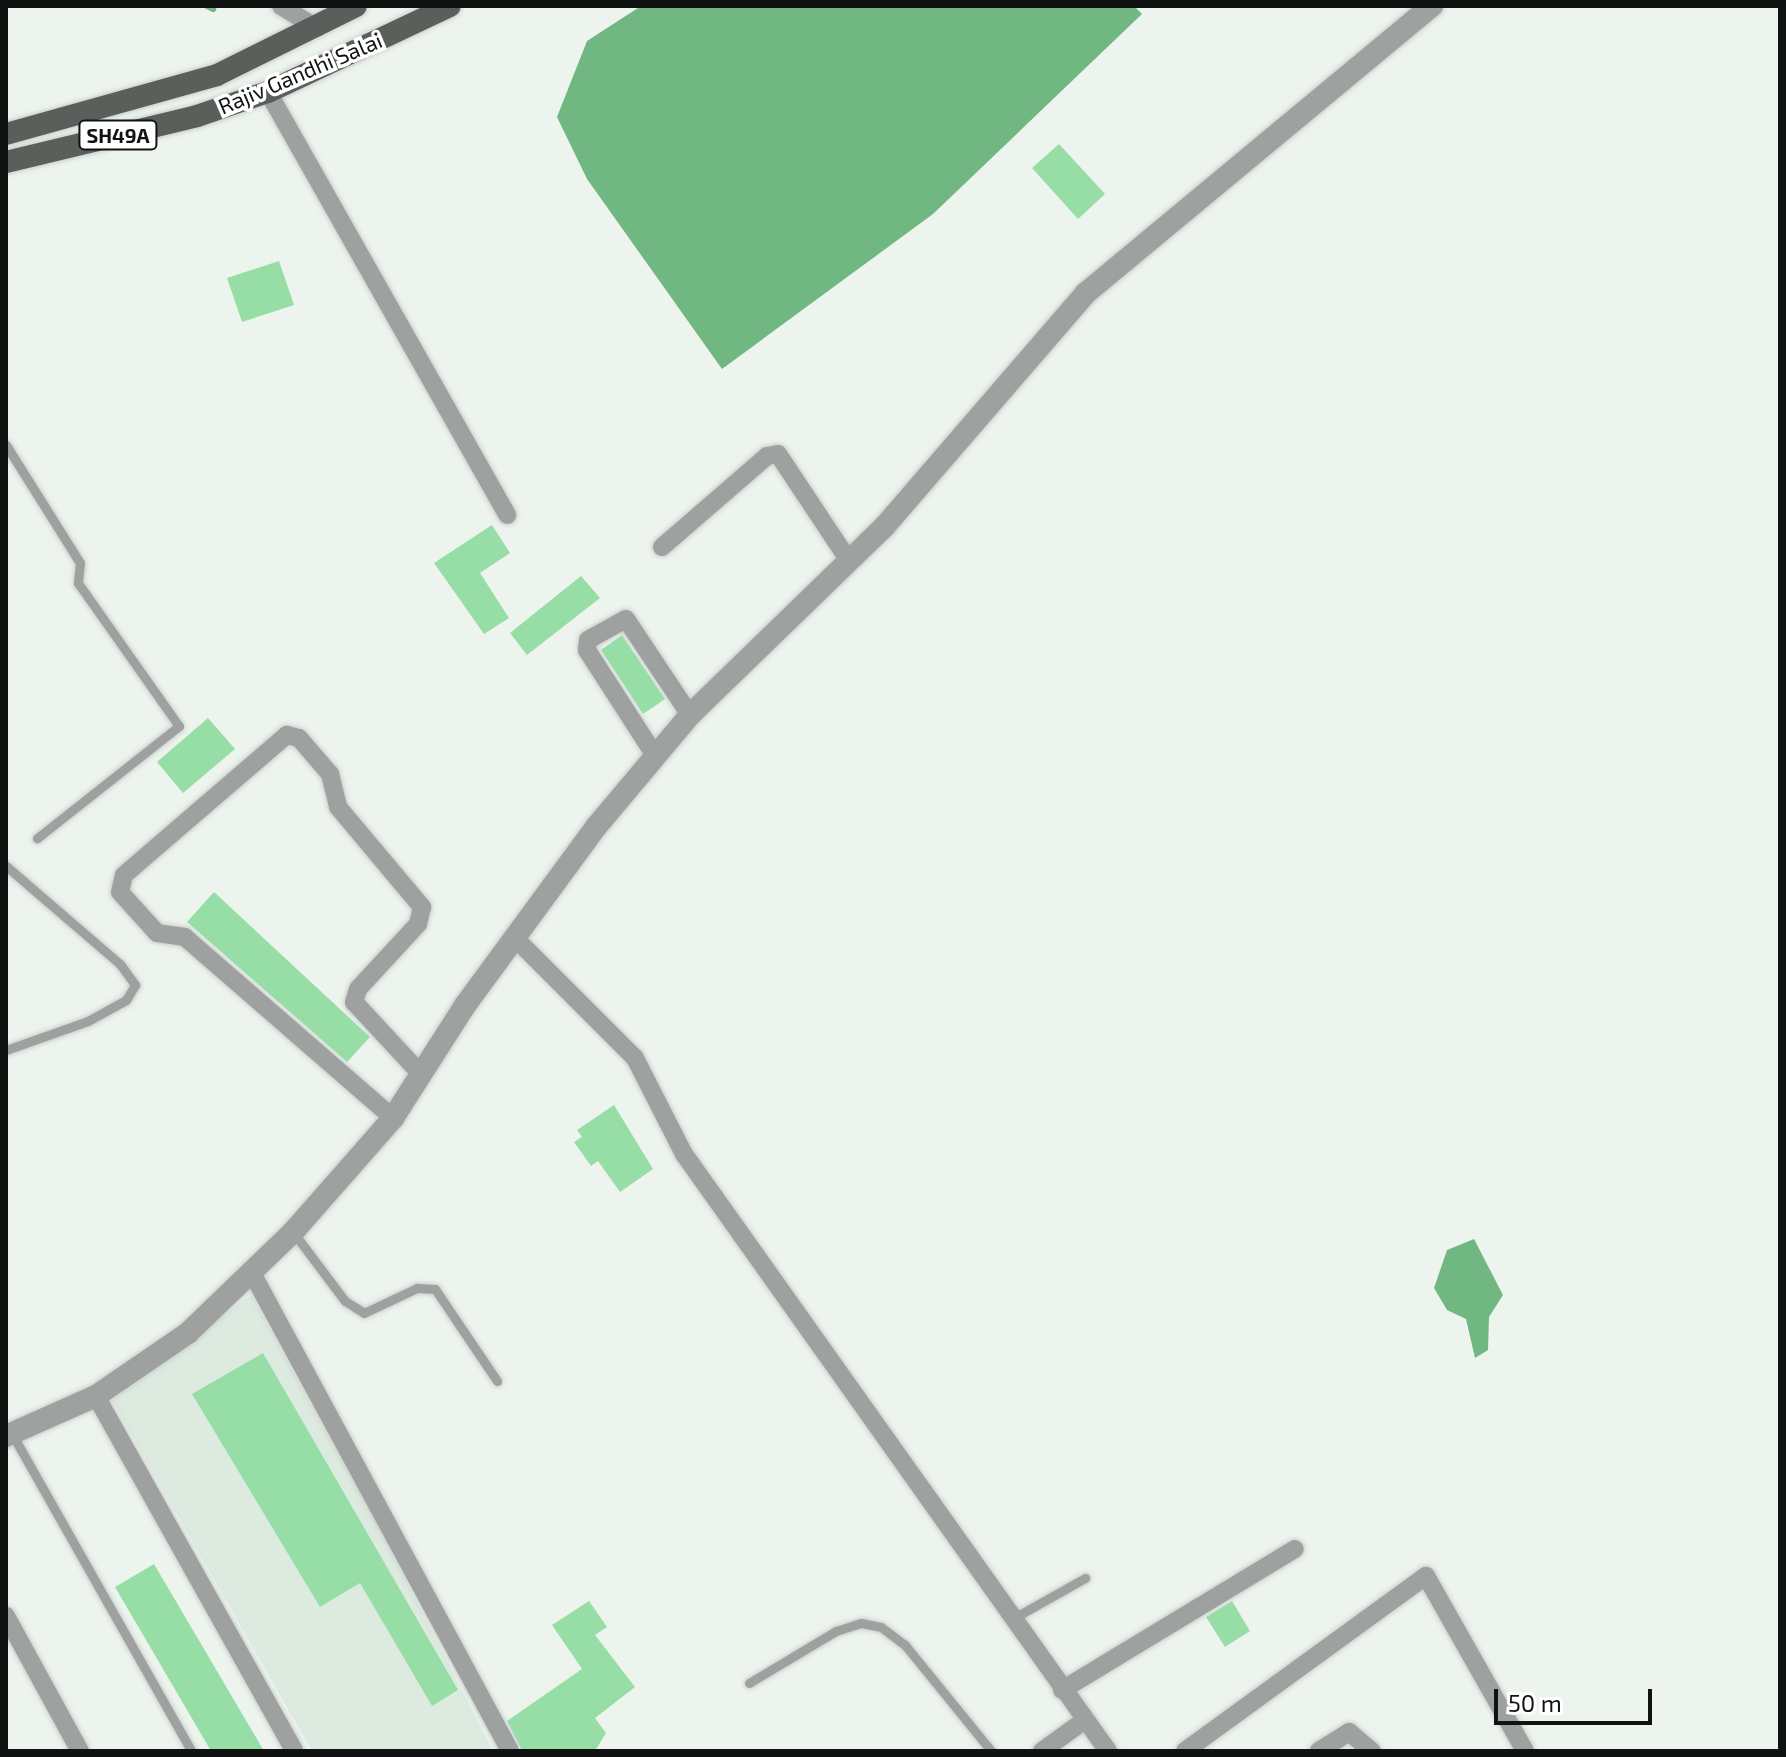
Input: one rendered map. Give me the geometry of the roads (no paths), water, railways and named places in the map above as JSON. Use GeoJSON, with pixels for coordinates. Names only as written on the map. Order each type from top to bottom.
{"type":"FeatureCollection","features":[{"type":"Feature","properties":{"kind":"main road","name":"Rajiv Gandhi Salai"},"geometry":{"type":"LineString","coordinates":[[6,134],[217,75],[356,6]]}},
{"type":"Feature","properties":{"kind":"main road","name":"Rajiv Gandhi Salai"},"geometry":{"type":"LineString","coordinates":[[6,162],[229,105],[260,94],[450,6]]}},
{"type":"Feature","properties":{"kind":"street"},"geometry":{"type":"LineString","coordinates":[[281,6],[317,28]]}},
{"type":"Feature","properties":{"kind":"street"},"geometry":{"type":"LineString","coordinates":[[9,1435],[96,1396],[188,1333],[293,1232],[393,1118],[421,1074],[654,754],[690,715],[849,561],[1086,293],[1432,6]]}},
{"type":"Feature","properties":{"kind":"street"},"geometry":{"type":"LineString","coordinates":[[260,94],[507,515]]}},
{"type":"Feature","properties":{"kind":"street"},"geometry":{"type":"LineString","coordinates":[[662,547],[767,456],[778,454],[849,561]]}},
{"type":"Feature","properties":{"kind":"street"},"geometry":{"type":"LineString","coordinates":[[654,754],[587,650],[588,640],[626,619],[690,715]]}},
{"type":"Feature","properties":{"kind":"street"},"geometry":{"type":"LineString","coordinates":[[393,1118],[185,937],[157,933],[120,892],[124,875],[287,735],[299,738],[330,774],[338,807],[422,907],[418,924],[358,989],[354,1002],[421,1074]]}},
{"type":"Feature","properties":{"kind":"street"},"geometry":{"type":"LineString","coordinates":[[518,941],[635,1058],[684,1154],[1108,1751]]}},
{"type":"Feature","properties":{"kind":"street"},"geometry":{"type":"LineString","coordinates":[[252,1273],[510,1751]]}},
{"type":"Feature","properties":{"kind":"street"},"geometry":{"type":"LineString","coordinates":[[96,1396],[294,1751]]}},
{"type":"Feature","properties":{"kind":"street"},"geometry":{"type":"LineString","coordinates":[[1062,1690],[1295,1549]]}},
{"type":"Feature","properties":{"kind":"street"},"geometry":{"type":"LineString","coordinates":[[1185,1751],[1426,1576],[1525,1751]]}},
{"type":"Feature","properties":{"kind":"street"},"geometry":{"type":"LineString","coordinates":[[6,1616],[80,1751]]}},
{"type":"Feature","properties":{"kind":"street"},"geometry":{"type":"LineString","coordinates":[[1042,1751],[1085,1720]]}},
{"type":"Feature","properties":{"kind":"street"},"geometry":{"type":"LineString","coordinates":[[1319,1751],[1349,1732],[1372,1751]]}},
{"type":"Feature","properties":{"kind":"lane"},"geometry":{"type":"LineString","coordinates":[[6,445],[80,563],[78,583],[179,726],[37,838]]}},
{"type":"Feature","properties":{"kind":"lane"},"geometry":{"type":"LineString","coordinates":[[6,866],[120,964],[135,985],[126,1000],[88,1021],[6,1050]]}},
{"type":"Feature","properties":{"kind":"lane"},"geometry":{"type":"LineString","coordinates":[[293,1232],[345,1301],[364,1313],[417,1288],[435,1289],[497,1381]]}},
{"type":"Feature","properties":{"kind":"lane"},"geometry":{"type":"LineString","coordinates":[[9,1435],[191,1751]]}},
{"type":"Feature","properties":{"kind":"lane"},"geometry":{"type":"LineString","coordinates":[[1012,1619],[1085,1578]]}},
{"type":"Feature","properties":{"kind":"lane"},"geometry":{"type":"LineString","coordinates":[[749,1683],[836,1631],[861,1623],[881,1627],[905,1645],[991,1751]]}},
{"type":"Feature","properties":{"kind":"waterway"},"geometry":{"type":"LineString","coordinates":[[207,6],[213,9]]}}]}
